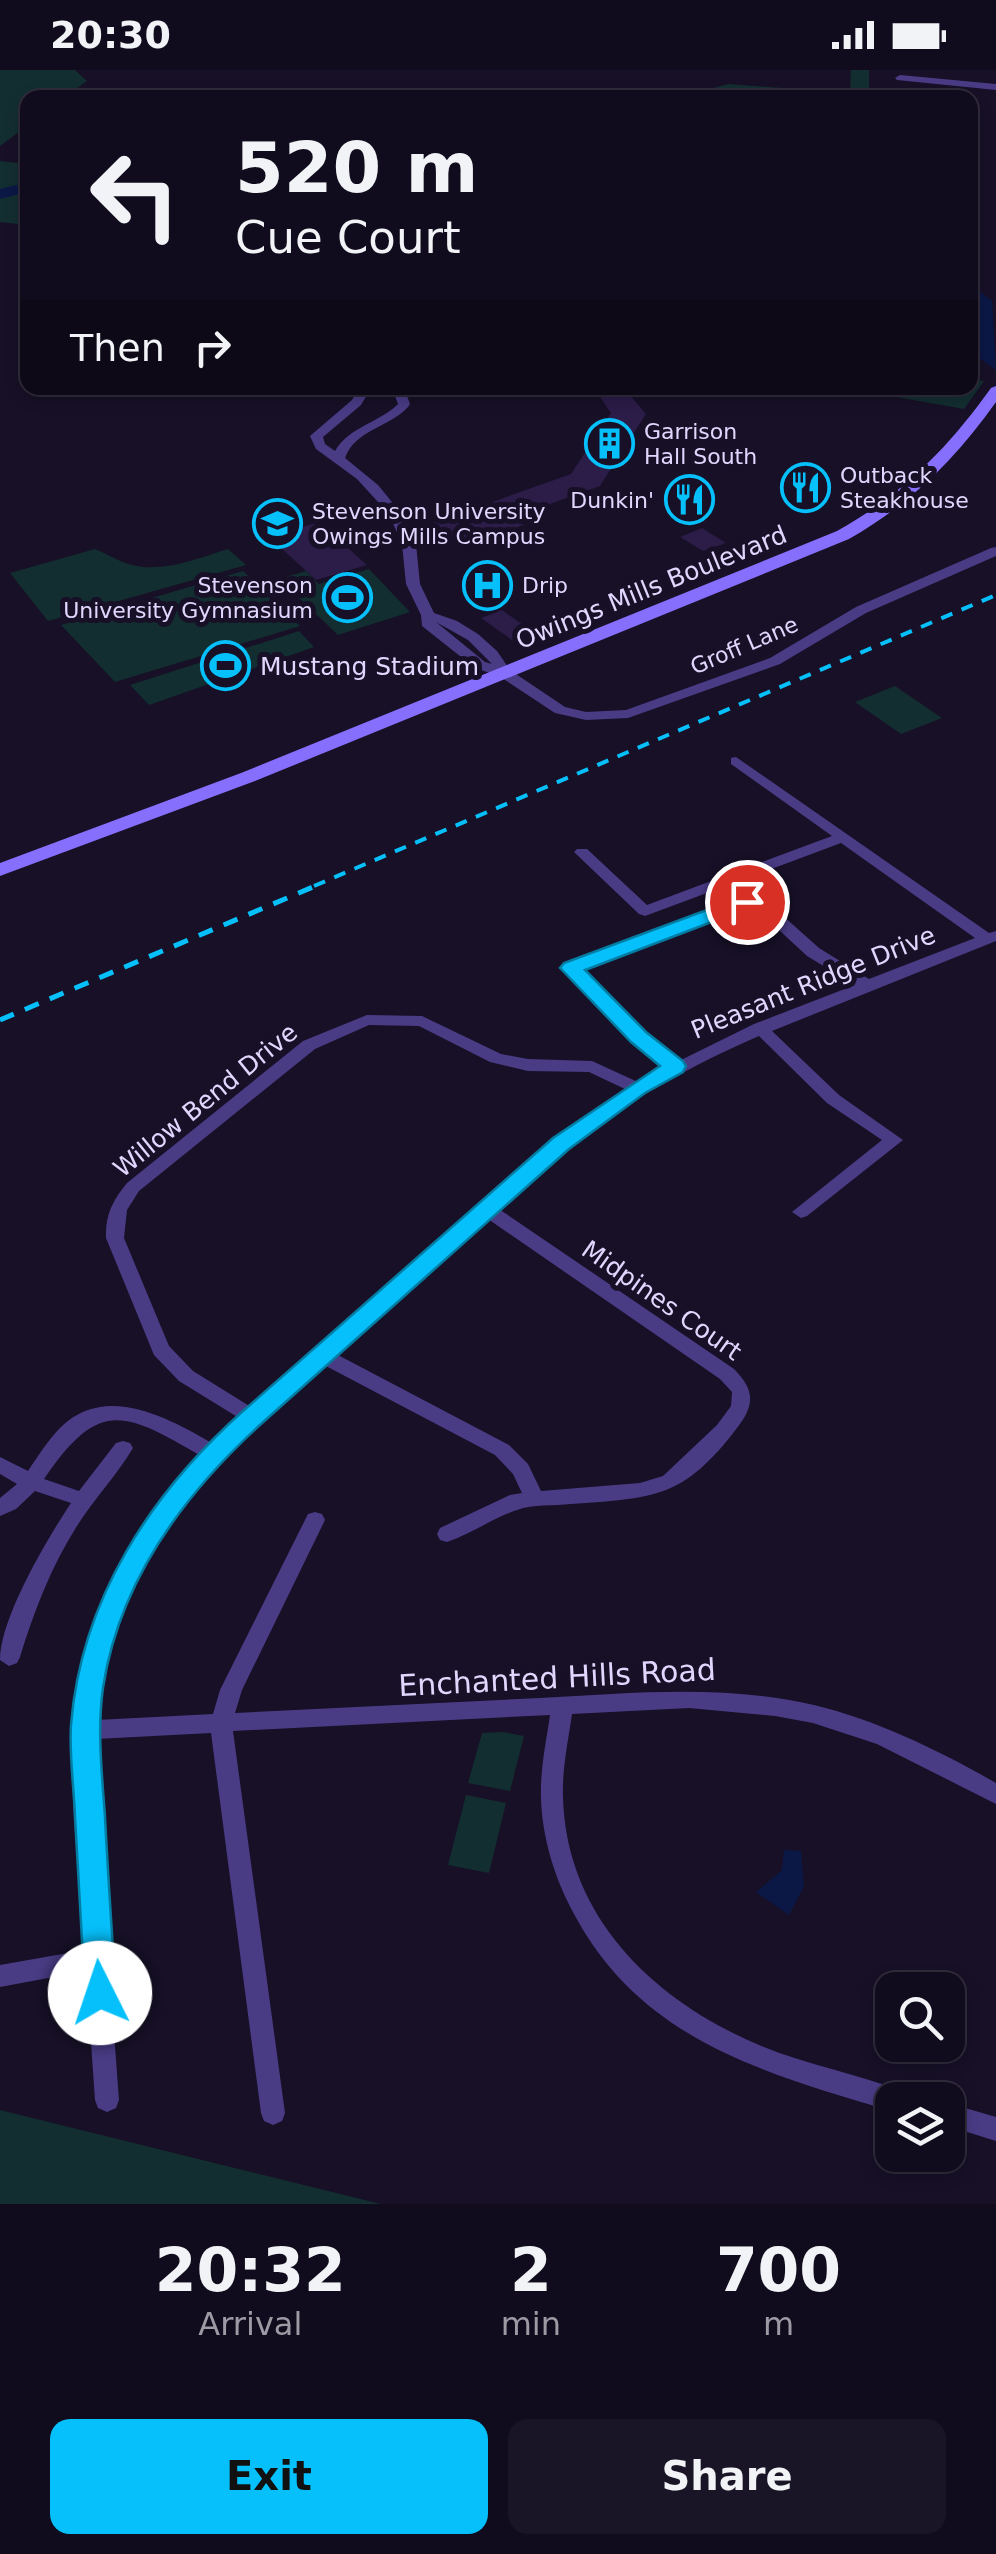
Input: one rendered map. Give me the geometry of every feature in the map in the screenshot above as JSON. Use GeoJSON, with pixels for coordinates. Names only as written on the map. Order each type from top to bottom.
{"type":"FeatureCollection","features":[{"type":"Feature","properties":{"kind":"main road","name":"Owings Mills Boulevard"},"geometry":{"type":"LineString","coordinates":[[0,870],[218,789],[805,552],[866,523],[908,495],[941,466],[996,392]]}},
{"type":"Feature","properties":{"kind":"street"},"geometry":{"type":"LineString","coordinates":[[900,78],[996,87]]}},
{"type":"Feature","properties":{"kind":"street"},"geometry":{"type":"LineString","coordinates":[[362,395],[356,414],[320,446],[370,483],[388,504],[409,542],[413,582],[430,616],[429,626],[480,665],[504,672]]}},
{"type":"Feature","properties":{"kind":"street"},"geometry":{"type":"LineString","coordinates":[[339,458],[339,451],[351,438],[398,412],[404,404],[401,395]]}},
{"type":"Feature","properties":{"kind":"street","name":"Groff Lane"},"geometry":{"type":"LineString","coordinates":[[504,672],[568,713],[597,716],[637,712],[776,660],[861,610],[996,551]]}},
{"type":"Feature","properties":{"kind":"street"},"geometry":{"type":"LineString","coordinates":[[430,616],[445,620],[497,657],[504,672]]}},
{"type":"Feature","properties":{"kind":"street"},"geometry":{"type":"LineString","coordinates":[[445,639],[463,632]]}},
{"type":"Feature","properties":{"kind":"street"},"geometry":{"type":"LineString","coordinates":[[736,761],[991,938]]}},
{"type":"Feature","properties":{"kind":"street"},"geometry":{"type":"LineString","coordinates":[[582,852],[644,911],[843,837]]}},
{"type":"Feature","properties":{"kind":"street"},"geometry":{"type":"LineString","coordinates":[[732,878],[814,952],[868,986]]}},
{"type":"Feature","properties":{"kind":"street"},"geometry":{"type":"LineString","coordinates":[[675,1066],[638,1037],[571,968],[754,899]]}},
{"type":"Feature","properties":{"kind":"street","name":"Pleasant Ridge Drive"},"geometry":{"type":"LineString","coordinates":[[107,2100],[85,1730],[94,1665],[124,1578],[172,1500],[212,1453],[487,1209],[561,1144],[638,1088],[675,1066],[760,1028],[991,938]]}},
{"type":"Feature","properties":{"kind":"street","name":"Willow Bend Drive"},"geometry":{"type":"LineString","coordinates":[[252,1417],[186,1376],[161,1350],[114,1238],[119,1204],[133,1186],[309,1046],[366,1020],[422,1021],[496,1058],[592,1067],[638,1088]]}},
{"type":"Feature","properties":{"kind":"street"},"geometry":{"type":"LineString","coordinates":[[760,1028],[833,1099],[894,1140],[802,1212]]}},
{"type":"Feature","properties":{"kind":"street","name":"Midpines Court"},"geometry":{"type":"LineString","coordinates":[[447,1534],[517,1501],[640,1492],[672,1479],[739,1414],[743,1394],[727,1374],[487,1209]]}},
{"type":"Feature","properties":{"kind":"street"},"geometry":{"type":"LineString","coordinates":[[323,1356],[502,1450],[521,1469],[535,1498]]}},
{"type":"Feature","properties":{"kind":"street"},"geometry":{"type":"LineString","coordinates":[[0,1508],[31,1482],[70,1428],[104,1413],[138,1414],[212,1453]]}},
{"type":"Feature","properties":{"kind":"street"},"geometry":{"type":"LineString","coordinates":[[10,1657],[38,1576],[81,1499],[123,1448]]}},
{"type":"Feature","properties":{"kind":"street"},"geometry":{"type":"LineString","coordinates":[[0,1466],[31,1482],[81,1499]]}},
{"type":"Feature","properties":{"kind":"street"},"geometry":{"type":"LineString","coordinates":[[273,2113],[221,1724],[231,1690],[314,1520]]}},
{"type":"Feature","properties":{"kind":"street","name":"Enchanted Hills Road"},"geometry":{"type":"LineString","coordinates":[[85,1730],[689,1699],[802,1709],[886,1735],[996,1794]]}},
{"type":"Feature","properties":{"kind":"street"},"geometry":{"type":"LineString","coordinates":[[562,1708],[552,1786],[556,1832],[566,1872],[582,1910],[624,1971],[654,2000],[696,2029],[748,2054],[875,2094]]}},
{"type":"Feature","properties":{"kind":"street"},"geometry":{"type":"LineString","coordinates":[[0,1976],[98,1958]]}},
{"type":"Feature","properties":{"kind":"street"},"geometry":{"type":"LineString","coordinates":[[965,2120],[996,2129]]}},
{"type":"Feature","properties":{"kind":"green space"},"geometry":{"type":"Polygon","coordinates":[[[0,70],[75,70],[87,81],[75,90],[20,90],[20,131],[0,146],[0,70]]]}},
{"type":"Feature","properties":{"kind":"green space"},"geometry":{"type":"Polygon","coordinates":[[[851,70],[869,70],[869,90],[850,90],[851,70]]]}},
{"type":"Feature","properties":{"kind":"green space"},"geometry":{"type":"Polygon","coordinates":[[[728,84],[809,90],[707,90],[728,84]]]}},
{"type":"Feature","properties":{"kind":"green space"},"geometry":{"type":"Polygon","coordinates":[[[0,161],[20,163],[20,224],[0,222],[0,161]]]}},
{"type":"Feature","properties":{"kind":"green space"},"geometry":{"type":"Polygon","coordinates":[[[885,395],[974,395],[964,409],[885,395]]]}},
{"type":"Feature","properties":{"kind":"green space"},"geometry":{"type":"Polygon","coordinates":[[[95,549],[127,564],[156,567],[228,549],[246,565],[48,621],[10,573],[95,549]]]}},
{"type":"Feature","properties":{"kind":"green space","name":"Stevenson University Gymnasium"},"geometry":{"type":"Polygon","coordinates":[[[369,569],[410,612],[338,635],[279,579],[306,571],[319,584],[369,569]]]}},
{"type":"Feature","properties":{"kind":"green space"},"geometry":{"type":"Polygon","coordinates":[[[243,571],[300,626],[115,682],[61,625],[243,571]]]}},
{"type":"Feature","properties":{"kind":"green space","name":"Mustang Stadium"},"geometry":{"type":"Polygon","coordinates":[[[299,631],[314,647],[149,705],[130,685],[299,631]]]}},
{"type":"Feature","properties":{"kind":"green space"},"geometry":{"type":"Polygon","coordinates":[[[895,686],[942,718],[901,734],[855,702],[895,686]]]}},
{"type":"Feature","properties":{"kind":"green space"},"geometry":{"type":"Polygon","coordinates":[[[482,1733],[524,1736],[510,1791],[468,1783],[482,1733]]]}},
{"type":"Feature","properties":{"kind":"green space"},"geometry":{"type":"Polygon","coordinates":[[[466,1795],[506,1803],[489,1873],[448,1865],[466,1795]]]}},
{"type":"Feature","properties":{"kind":"green space"},"geometry":{"type":"Polygon","coordinates":[[[0,2110],[381,2204],[0,2204],[0,2110]]]}},
{"type":"Feature","properties":{"kind":"water"},"geometry":{"type":"Polygon","coordinates":[[[784,1850],[801,1851],[804,1886],[789,1915],[756,1892],[782,1870],[784,1850]]]}},
{"type":"Feature","properties":{"kind":"building"},"geometry":{"type":"Polygon","coordinates":[[[599,395],[630,395],[646,414],[600,486],[536,509],[540,511],[516,520],[524,524],[516,528],[519,530],[501,536],[488,537],[482,533],[459,542],[433,523],[571,474],[611,413],[599,395]]]}},
{"type":"Feature","properties":{"kind":"building"},"geometry":{"type":"Polygon","coordinates":[[[319,522],[367,565],[316,580],[269,537],[319,522]]]}},
{"type":"Feature","properties":{"kind":"building"},"geometry":{"type":"Polygon","coordinates":[[[702,528],[726,543],[703,551],[680,537],[702,528]]]}},
{"type":"Feature","properties":{"kind":"building"},"geometry":{"type":"Polygon","coordinates":[[[502,610],[533,632],[512,640],[481,618],[502,610]]]}},
{"type":"Feature","properties":{"kind":"waterway"},"geometry":{"type":"LineString","coordinates":[[0,194],[20,189]]}},
{"type":"Feature","properties":{"kind":"waterway"},"geometry":{"type":"LineString","coordinates":[[978,296],[983,301],[988,358],[996,364]]}},
{"type":"Feature","properties":{"kind":"railway"},"geometry":{"type":"LineString","coordinates":[[314,886],[996,595]]}},
{"type":"Feature","properties":{"kind":"railway"},"geometry":{"type":"LineString","coordinates":[[0,1020],[320,884]]}},
{"type":"Feature","properties":{"kind":"place","name":"Garrison Hall South"},"geometry":{"type":"Point","coordinates":[609,444]}},
{"type":"Feature","properties":{"kind":"place","name":"Outback Steakhouse"},"geometry":{"type":"Point","coordinates":[805,488]}},
{"type":"Feature","properties":{"kind":"place","name":"Dunkin'"},"geometry":{"type":"Point","coordinates":[689,500]}},
{"type":"Feature","properties":{"kind":"place","name":"Stevenson University Owings Mills Campus"},"geometry":{"type":"Point","coordinates":[277,524]}},
{"type":"Feature","properties":{"kind":"place","name":"Drip"},"geometry":{"type":"Point","coordinates":[487,585]}},
{"type":"Feature","properties":{"kind":"place","name":"Stevenson University Gymnasium"},"geometry":{"type":"Point","coordinates":[348,598]}},
{"type":"Feature","properties":{"kind":"place","name":"Mustang Stadium"},"geometry":{"type":"Point","coordinates":[225,666]}},
{"type":"Feature","properties":{"kind":"route"},"geometry":{"type":"LineString","coordinates":[[100,1993],[85,1730],[90,1684],[104,1627],[143,1542],[212,1453],[252,1417],[561,1144],[602,1112],[675,1066],[638,1037],[571,968],[747,902]]}}]}
